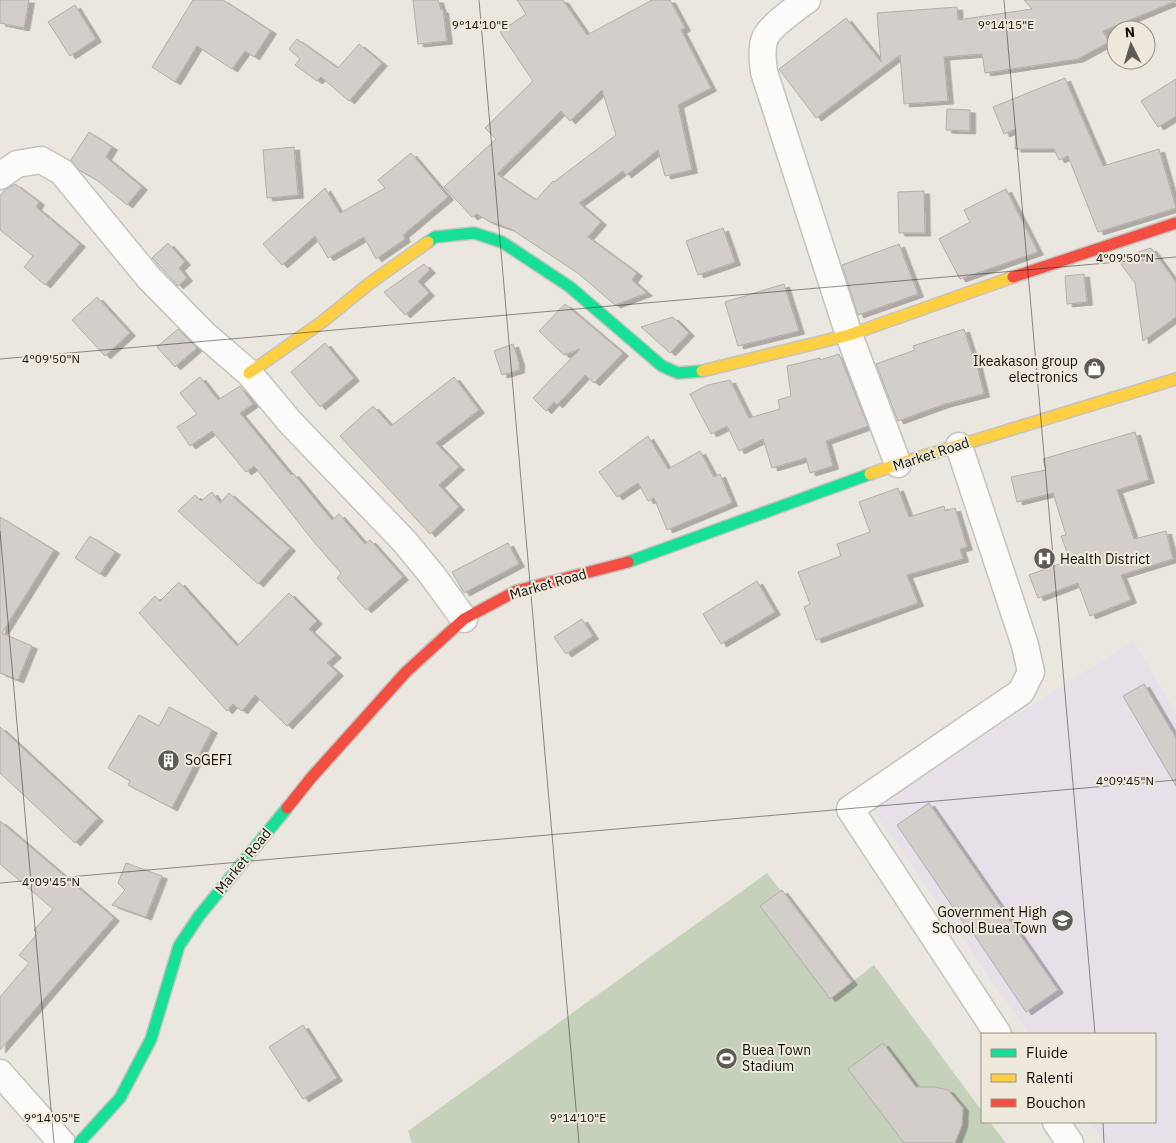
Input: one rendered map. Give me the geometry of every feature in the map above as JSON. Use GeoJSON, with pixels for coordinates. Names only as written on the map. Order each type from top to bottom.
{"type":"FeatureCollection","features":[{"type":"Feature","properties":{"kind":"main road"},"geometry":{"type":"LineString","coordinates":[[249,374],[322,322],[370,283],[435,237],[474,233],[502,242],[570,287],[662,366],[678,373],[697,372],[849,335],[1069,258],[1176,223]]}},
{"type":"Feature","properties":{"kind":"main road","name":"Market Road"},"geometry":{"type":"LineString","coordinates":[[79,1143],[120,1098],[152,1039],[179,946],[199,916],[311,778],[406,672],[464,619],[516,590],[616,566],[898,464],[1176,379]]}},
{"type":"Feature","properties":{"kind":"street"},"geometry":{"type":"LineString","coordinates":[[807,0],[781,19],[764,38],[762,55],[764,72],[849,335],[898,464]]}},
{"type":"Feature","properties":{"kind":"street"},"geometry":{"type":"LineString","coordinates":[[0,176],[17,164],[41,160],[62,172],[149,278],[204,334],[249,374],[290,422],[405,542],[464,619]]}},
{"type":"Feature","properties":{"kind":"street"},"geometry":{"type":"LineString","coordinates":[[959,446],[1025,645],[1031,672],[1021,692],[850,809],[997,1033]]}},
{"type":"Feature","properties":{"kind":"street"},"geometry":{"type":"LineString","coordinates":[[0,1073],[62,1143]]}},
{"type":"Feature","properties":{"kind":"street"},"geometry":{"type":"LineString","coordinates":[[1057,1123],[1070,1143]]}},
{"type":"Feature","properties":{"kind":"shaded area","name":"Government High School Buea Town"},"geometry":{"type":"Polygon","coordinates":[[[1133,641],[1176,713],[1176,1143],[1105,1143],[1091,1123],[1156,1123],[1156,1033],[1028,1033],[871,807],[1133,641]]]}},
{"type":"Feature","properties":{"kind":"green space","name":"Buea Town Stadium"},"geometry":{"type":"Polygon","coordinates":[[[767,873],[852,982],[874,965],[981,1110],[981,1123],[991,1123],[1006,1143],[412,1143],[408,1131],[767,873]]]}},
{"type":"Feature","properties":{"kind":"building"},"geometry":{"type":"Polygon","coordinates":[[[0,0],[29,0],[24,28],[0,23],[0,0]]]}},
{"type":"Feature","properties":{"kind":"building"},"geometry":{"type":"Polygon","coordinates":[[[193,0],[223,0],[271,31],[254,57],[245,51],[232,69],[197,46],[175,82],[152,67],[193,0]]]}},
{"type":"Feature","properties":{"kind":"building"},"geometry":{"type":"Polygon","coordinates":[[[413,0],[438,0],[441,10],[443,10],[447,41],[418,44],[413,0]]]}},
{"type":"Feature","properties":{"kind":"building"},"geometry":{"type":"Polygon","coordinates":[[[517,0],[563,0],[587,35],[652,0],[670,0],[685,28],[681,30],[711,88],[678,105],[692,170],[665,176],[658,150],[626,175],[623,171],[579,203],[601,222],[588,237],[637,273],[632,280],[647,293],[615,305],[579,274],[511,229],[488,221],[477,214],[472,217],[444,187],[496,139],[485,128],[533,81],[500,32],[526,14],[517,0]],[[602,90],[570,121],[561,111],[497,174],[536,200],[553,181],[616,135],[602,90]]]}},
{"type":"Feature","properties":{"kind":"building"},"geometry":{"type":"Polygon","coordinates":[[[1024,0],[1176,0],[1130,20],[1106,20],[1106,30],[1103,31],[1106,36],[1106,44],[1078,59],[985,73],[982,54],[944,57],[948,101],[904,104],[900,55],[816,118],[779,69],[846,18],[881,62],[877,13],[957,7],[958,20],[1032,9],[1024,0]]]}},
{"type":"Feature","properties":{"kind":"building"},"geometry":{"type":"Polygon","coordinates":[[[75,5],[96,39],[70,56],[48,22],[75,5]]]}},
{"type":"Feature","properties":{"kind":"building"},"geometry":{"type":"Polygon","coordinates":[[[297,39],[338,68],[359,44],[382,63],[349,101],[321,77],[317,81],[295,65],[300,59],[289,49],[297,39]]]}},
{"type":"Feature","properties":{"kind":"building"},"geometry":{"type":"Polygon","coordinates":[[[1065,78],[1103,166],[1159,149],[1176,208],[1098,232],[1068,156],[1059,160],[1054,149],[1015,149],[1016,129],[1004,134],[993,107],[1065,78]]]}},
{"type":"Feature","properties":{"kind":"building"},"geometry":{"type":"Polygon","coordinates":[[[1176,79],[1176,116],[1158,127],[1141,101],[1176,79]]]}},
{"type":"Feature","properties":{"kind":"building"},"geometry":{"type":"Polygon","coordinates":[[[947,109],[970,110],[970,131],[946,130],[947,109]]]}},
{"type":"Feature","properties":{"kind":"building"},"geometry":{"type":"Polygon","coordinates":[[[89,132],[112,147],[106,157],[142,187],[127,205],[98,181],[79,170],[71,160],[89,132]]]}},
{"type":"Feature","properties":{"kind":"building"},"geometry":{"type":"Polygon","coordinates":[[[294,147],[298,195],[267,198],[263,150],[294,147]]]}},
{"type":"Feature","properties":{"kind":"building"},"geometry":{"type":"Polygon","coordinates":[[[411,153],[448,197],[403,235],[405,239],[376,259],[364,237],[328,258],[315,236],[282,265],[263,244],[325,188],[340,213],[385,188],[378,180],[411,153]]]}},
{"type":"Feature","properties":{"kind":"building"},"geometry":{"type":"Polygon","coordinates":[[[15,184],[39,202],[36,207],[80,244],[45,285],[24,267],[33,256],[0,230],[0,196],[5,190],[15,184]]]}},
{"type":"Feature","properties":{"kind":"building"},"geometry":{"type":"Polygon","coordinates":[[[1006,189],[1038,252],[960,279],[939,239],[970,222],[964,210],[1006,189]]]}},
{"type":"Feature","properties":{"kind":"building"},"geometry":{"type":"Polygon","coordinates":[[[924,191],[925,233],[899,233],[898,192],[924,191]]]}},
{"type":"Feature","properties":{"kind":"building"},"geometry":{"type":"Polygon","coordinates":[[[723,228],[735,262],[698,275],[686,241],[723,228]]]}},
{"type":"Feature","properties":{"kind":"building"},"geometry":{"type":"Polygon","coordinates":[[[168,243],[185,262],[179,268],[187,278],[178,286],[152,258],[168,243]]]}},
{"type":"Feature","properties":{"kind":"building"},"geometry":{"type":"Polygon","coordinates":[[[899,244],[918,294],[858,315],[842,265],[899,244]]]}},
{"type":"Feature","properties":{"kind":"building"},"geometry":{"type":"Polygon","coordinates":[[[1151,248],[1176,282],[1176,317],[1143,341],[1135,283],[1117,259],[1151,248]]]}},
{"type":"Feature","properties":{"kind":"building"},"geometry":{"type":"Polygon","coordinates":[[[424,264],[430,270],[418,281],[429,293],[405,315],[384,292],[424,264]]]}},
{"type":"Feature","properties":{"kind":"building"},"geometry":{"type":"Polygon","coordinates":[[[1084,274],[1087,302],[1067,304],[1065,276],[1084,274]]]}},
{"type":"Feature","properties":{"kind":"building"},"geometry":{"type":"Polygon","coordinates":[[[784,284],[799,331],[738,346],[725,302],[784,284]]]}},
{"type":"Feature","properties":{"kind":"building"},"geometry":{"type":"Polygon","coordinates":[[[97,297],[130,333],[105,356],[72,320],[97,297]]]}},
{"type":"Feature","properties":{"kind":"building"},"geometry":{"type":"Polygon","coordinates":[[[565,304],[623,353],[594,383],[585,375],[557,405],[554,402],[546,411],[533,398],[580,349],[564,355],[539,331],[565,304]]]}},
{"type":"Feature","properties":{"kind":"building"},"geometry":{"type":"Polygon","coordinates":[[[673,317],[689,333],[670,353],[641,327],[673,317]]]}},
{"type":"Feature","properties":{"kind":"building"},"geometry":{"type":"Polygon","coordinates":[[[178,329],[197,348],[175,367],[157,347],[178,329]]]}},
{"type":"Feature","properties":{"kind":"building"},"geometry":{"type":"Polygon","coordinates":[[[964,329],[974,361],[976,361],[984,394],[945,404],[898,421],[876,364],[915,350],[913,346],[964,329]]]}},
{"type":"Feature","properties":{"kind":"building"},"geometry":{"type":"Polygon","coordinates":[[[325,343],[354,378],[320,407],[291,372],[325,343]]]}},
{"type":"Feature","properties":{"kind":"building"},"geometry":{"type":"Polygon","coordinates":[[[513,344],[519,362],[519,370],[502,375],[494,351],[513,344]]]}},
{"type":"Feature","properties":{"kind":"building"},"geometry":{"type":"Polygon","coordinates":[[[839,354],[868,426],[826,441],[833,466],[810,473],[806,458],[772,468],[763,439],[739,451],[727,426],[711,434],[690,394],[708,385],[730,380],[749,418],[780,409],[778,400],[791,396],[787,366],[820,358],[820,360],[839,354]]]}},
{"type":"Feature","properties":{"kind":"building"},"geometry":{"type":"Polygon","coordinates":[[[200,377],[218,400],[240,386],[253,404],[240,413],[291,475],[293,473],[332,520],[339,514],[365,544],[370,540],[403,577],[366,610],[337,578],[341,573],[254,466],[246,472],[212,431],[190,446],[177,427],[197,414],[180,393],[200,377]]]}},
{"type":"Feature","properties":{"kind":"building"},"geometry":{"type":"Polygon","coordinates":[[[454,377],[479,410],[436,443],[459,467],[439,485],[459,507],[430,534],[340,436],[373,406],[391,426],[454,377]]]}},
{"type":"Feature","properties":{"kind":"building"},"geometry":{"type":"Polygon","coordinates":[[[1135,432],[1149,480],[1117,490],[1134,539],[1166,531],[1173,559],[1121,575],[1131,600],[1090,616],[1078,583],[1038,598],[1029,575],[1070,560],[1061,536],[1066,535],[1053,493],[1017,502],[1011,477],[1046,470],[1043,459],[1135,432]]]}},
{"type":"Feature","properties":{"kind":"building"},"geometry":{"type":"Polygon","coordinates":[[[648,436],[668,469],[700,451],[714,477],[720,474],[732,503],[667,530],[654,498],[648,501],[638,483],[617,497],[599,472],[648,436]]]}},
{"type":"Feature","properties":{"kind":"building"},"geometry":{"type":"Polygon","coordinates":[[[898,488],[909,517],[944,506],[945,511],[955,508],[967,547],[960,549],[963,559],[907,575],[918,603],[816,640],[804,607],[810,604],[798,572],[841,556],[837,544],[870,532],[859,502],[898,488]]]}},
{"type":"Feature","properties":{"kind":"building"},"geometry":{"type":"Polygon","coordinates":[[[212,492],[220,503],[229,493],[290,548],[258,584],[178,511],[195,495],[201,501],[212,492]]]}},
{"type":"Feature","properties":{"kind":"building"},"geometry":{"type":"Polygon","coordinates":[[[0,517],[54,550],[2,633],[32,646],[18,680],[0,673],[0,517]]]}},
{"type":"Feature","properties":{"kind":"building"},"geometry":{"type":"Polygon","coordinates":[[[90,536],[115,552],[100,574],[75,558],[90,536]]]}},
{"type":"Feature","properties":{"kind":"building"},"geometry":{"type":"Polygon","coordinates":[[[508,543],[519,564],[464,593],[452,572],[508,543]]]}},
{"type":"Feature","properties":{"kind":"building"},"geometry":{"type":"Polygon","coordinates":[[[757,581],[775,612],[721,644],[703,614],[757,581]]]}},
{"type":"Feature","properties":{"kind":"building"},"geometry":{"type":"Polygon","coordinates":[[[179,582],[237,646],[289,593],[317,621],[309,629],[336,655],[327,663],[338,673],[287,726],[255,695],[242,711],[233,704],[227,711],[139,613],[155,596],[160,601],[179,582]]]}},
{"type":"Feature","properties":{"kind":"building"},"geometry":{"type":"Polygon","coordinates":[[[582,619],[593,636],[566,654],[554,637],[582,619]]]}},
{"type":"Feature","properties":{"kind":"building"},"geometry":{"type":"Polygon","coordinates":[[[1144,684],[1176,738],[1176,786],[1123,696],[1144,684]]]}},
{"type":"Feature","properties":{"kind":"building","name":"SoGEFI"},"geometry":{"type":"Polygon","coordinates":[[[169,707],[212,730],[172,808],[128,785],[130,781],[108,768],[139,715],[159,726],[169,707]]]}},
{"type":"Feature","properties":{"kind":"building"},"geometry":{"type":"Polygon","coordinates":[[[0,727],[98,818],[75,843],[0,773],[0,727]]]}},
{"type":"Feature","properties":{"kind":"building"},"geometry":{"type":"Polygon","coordinates":[[[929,803],[1058,990],[1026,1012],[897,825],[929,803]]]}},
{"type":"Feature","properties":{"kind":"building"},"geometry":{"type":"Polygon","coordinates":[[[0,821],[114,918],[0,1050],[0,997],[29,963],[19,955],[38,933],[34,930],[53,909],[0,864],[0,821]]]}},
{"type":"Feature","properties":{"kind":"building"},"geometry":{"type":"Polygon","coordinates":[[[126,863],[162,876],[146,917],[112,905],[125,890],[118,883],[126,863]]]}},
{"type":"Feature","properties":{"kind":"building"},"geometry":{"type":"Polygon","coordinates":[[[782,890],[852,982],[830,999],[760,906],[782,890]]]}},
{"type":"Feature","properties":{"kind":"building"},"geometry":{"type":"Polygon","coordinates":[[[303,1025],[337,1078],[303,1099],[269,1047],[303,1025]]]}},
{"type":"Feature","properties":{"kind":"building"},"geometry":{"type":"Polygon","coordinates":[[[883,1043],[916,1087],[935,1087],[948,1090],[963,1108],[962,1125],[955,1143],[904,1143],[848,1069],[883,1043]]]}},
{"type":"Feature","properties":{"kind":"traffic: fast"},"geometry":{"type":"LineString","coordinates":[[428,242],[435,237],[474,233],[502,242],[570,287],[662,366],[678,373],[702,371]]}},
{"type":"Feature","properties":{"kind":"traffic: fast"},"geometry":{"type":"LineString","coordinates":[[628,562],[870,474]]}},
{"type":"Feature","properties":{"kind":"traffic: fast"},"geometry":{"type":"LineString","coordinates":[[79,1143],[120,1098],[151,1039],[179,946],[199,916],[287,808]]}},
{"type":"Feature","properties":{"kind":"traffic: slow"},"geometry":{"type":"LineString","coordinates":[[249,373],[322,322],[370,283],[428,242]]}},
{"type":"Feature","properties":{"kind":"traffic: slow"},"geometry":{"type":"LineString","coordinates":[[702,371],[849,335],[1013,277]]}},
{"type":"Feature","properties":{"kind":"traffic: slow"},"geometry":{"type":"LineString","coordinates":[[870,474],[1176,379]]}},
{"type":"Feature","properties":{"kind":"traffic: jam"},"geometry":{"type":"LineString","coordinates":[[1013,277],[1176,223]]}},
{"type":"Feature","properties":{"kind":"traffic: jam"},"geometry":{"type":"LineString","coordinates":[[287,808],[311,778],[406,672],[464,619],[516,591],[628,562]]}},
{"type":"Feature","properties":{"kind":"place","name":"Ikeakason group electronics"},"geometry":{"type":"Point","coordinates":[1094,369]}},
{"type":"Feature","properties":{"kind":"place","name":"Health District"},"geometry":{"type":"Point","coordinates":[1044,559]}},
{"type":"Feature","properties":{"kind":"place","name":"SoGEFI"},"geometry":{"type":"Point","coordinates":[169,760]}},
{"type":"Feature","properties":{"kind":"place","name":"Government High School Buea Town"},"geometry":{"type":"Point","coordinates":[1063,920]}},
{"type":"Feature","properties":{"kind":"place","name":"Buea Town Stadium"},"geometry":{"type":"Point","coordinates":[726,1058]}}]}
